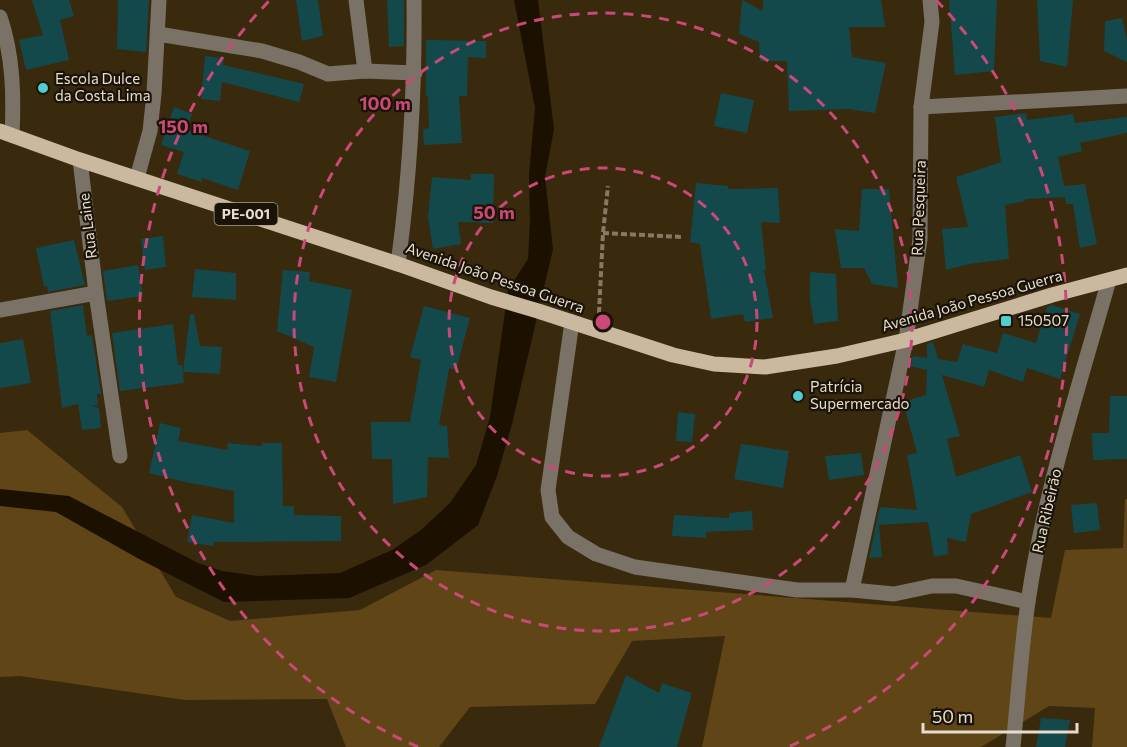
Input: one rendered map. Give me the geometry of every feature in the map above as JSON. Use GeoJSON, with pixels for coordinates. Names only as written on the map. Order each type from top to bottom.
{"type":"FeatureCollection","features":[{"type":"Feature","properties":{"kind":"main road","name":"Avenida João Pessoa Guerra"},"geometry":{"type":"LineString","coordinates":[[6,133],[80,160],[398,264],[491,297],[672,355],[714,364],[765,368],[826,359],[906,340],[1052,295],[1127,275]]}},
{"type":"Feature","properties":{"kind":"street"},"geometry":{"type":"LineString","coordinates":[[137,178],[150,131],[159,0]]}},
{"type":"Feature","properties":{"kind":"street"},"geometry":{"type":"LineString","coordinates":[[356,0],[365,71]]}},
{"type":"Feature","properties":{"kind":"street"},"geometry":{"type":"LineString","coordinates":[[398,264],[405,216],[415,73],[414,0]]}},
{"type":"Feature","properties":{"kind":"street","name":"Rua Pesqueira"},"geometry":{"type":"LineString","coordinates":[[852,590],[906,340],[920,239],[921,106],[932,22],[930,0]]}},
{"type":"Feature","properties":{"kind":"street"},"geometry":{"type":"LineString","coordinates":[[0,17],[12,70],[13,110],[6,133]]}},
{"type":"Feature","properties":{"kind":"street"},"geometry":{"type":"LineString","coordinates":[[158,34],[262,51],[328,74],[365,71],[415,73]]}},
{"type":"Feature","properties":{"kind":"street"},"geometry":{"type":"LineString","coordinates":[[921,106],[1127,96]]}},
{"type":"Feature","properties":{"kind":"street","name":"Rua Laine"},"geometry":{"type":"LineString","coordinates":[[80,160],[96,293],[120,456]]}},
{"type":"Feature","properties":{"kind":"street","name":"Rua Ribeirão"},"geometry":{"type":"LineString","coordinates":[[1013,747],[1028,602],[1047,509],[1062,446],[1109,280]]}},
{"type":"Feature","properties":{"kind":"street"},"geometry":{"type":"LineString","coordinates":[[0,310],[96,293]]}},
{"type":"Feature","properties":{"kind":"street"},"geometry":{"type":"LineString","coordinates":[[572,322],[548,490],[552,517],[568,537],[596,554],[635,567],[797,590],[852,590],[894,594],[932,586],[956,586],[1028,602]]}},
{"type":"Feature","properties":{"kind":"path"},"geometry":{"type":"LineString","coordinates":[[597,331],[608,186]]}},
{"type":"Feature","properties":{"kind":"path"},"geometry":{"type":"LineString","coordinates":[[603,233],[683,237]]}},
{"type":"Feature","properties":{"kind":"shaded area"},"geometry":{"type":"Polygon","coordinates":[[[514,0],[538,0],[554,129],[545,177],[553,249],[512,424],[497,476],[478,525],[426,565],[349,598],[224,602],[139,559],[56,512],[0,506],[0,489],[69,496],[198,563],[222,571],[258,576],[340,573],[392,550],[421,530],[450,503],[476,465],[490,417],[508,290],[528,259],[529,174],[535,108],[514,0]]]}},
{"type":"Feature","properties":{"kind":"shaded area"},"geometry":{"type":"Polygon","coordinates":[[[27,430],[122,507],[176,597],[230,621],[360,610],[436,570],[1051,618],[1065,550],[1123,548],[1125,499],[1127,499],[1127,747],[1092,747],[1095,708],[1049,706],[981,747],[702,747],[725,636],[632,641],[595,704],[470,707],[439,747],[346,747],[327,699],[185,700],[20,676],[0,677],[0,433],[27,430]]]}},
{"type":"Feature","properties":{"kind":"building"},"geometry":{"type":"Polygon","coordinates":[[[32,0],[69,0],[74,16],[60,20],[69,60],[26,70],[19,40],[43,35],[32,0]]]}},
{"type":"Feature","properties":{"kind":"building"},"geometry":{"type":"Polygon","coordinates":[[[118,0],[149,0],[146,52],[117,49],[118,0]]]}},
{"type":"Feature","properties":{"kind":"building"},"geometry":{"type":"Polygon","coordinates":[[[296,0],[318,0],[323,36],[302,41],[296,0]]]}},
{"type":"Feature","properties":{"kind":"building"},"geometry":{"type":"Polygon","coordinates":[[[387,0],[404,0],[404,46],[389,47],[387,0]]]}},
{"type":"Feature","properties":{"kind":"building"},"geometry":{"type":"Polygon","coordinates":[[[742,0],[763,11],[763,0],[881,0],[885,27],[849,27],[852,57],[886,63],[875,113],[848,109],[789,111],[787,61],[760,61],[759,42],[739,34],[742,0]]]}},
{"type":"Feature","properties":{"kind":"building"},"geometry":{"type":"Polygon","coordinates":[[[949,0],[997,0],[994,71],[955,75],[949,0]]]}},
{"type":"Feature","properties":{"kind":"building"},"geometry":{"type":"Polygon","coordinates":[[[1037,0],[1073,0],[1067,67],[1040,61],[1037,0]]]}},
{"type":"Feature","properties":{"kind":"building"},"geometry":{"type":"Polygon","coordinates":[[[1122,18],[1127,39],[1127,62],[1104,51],[1105,21],[1122,18]]]}},
{"type":"Feature","properties":{"kind":"building"},"geometry":{"type":"Polygon","coordinates":[[[426,40],[486,41],[486,58],[468,57],[467,96],[459,96],[462,143],[424,145],[423,129],[429,128],[428,96],[426,96],[426,40]]]}},
{"type":"Feature","properties":{"kind":"building"},"geometry":{"type":"Polygon","coordinates":[[[205,56],[224,58],[223,65],[304,84],[299,102],[222,82],[220,101],[201,99],[205,56]]]}},
{"type":"Feature","properties":{"kind":"building"},"geometry":{"type":"Polygon","coordinates":[[[721,93],[754,100],[747,133],[714,126],[721,93]]]}},
{"type":"Feature","properties":{"kind":"building"},"geometry":{"type":"Polygon","coordinates":[[[174,107],[192,114],[187,130],[250,151],[238,190],[202,178],[201,182],[177,174],[184,152],[161,145],[174,107]]]}},
{"type":"Feature","properties":{"kind":"building"},"geometry":{"type":"Polygon","coordinates":[[[1026,113],[1027,120],[1073,114],[1075,123],[1127,117],[1127,133],[1080,143],[1082,151],[1058,157],[1064,186],[1085,184],[1097,244],[1080,248],[1073,204],[1066,204],[1065,197],[1025,199],[1025,201],[1005,205],[1009,259],[969,264],[946,270],[942,229],[968,227],[956,177],[1001,162],[995,117],[1026,113]]]}},
{"type":"Feature","properties":{"kind":"building"},"geometry":{"type":"Polygon","coordinates":[[[471,174],[494,174],[493,223],[458,222],[461,244],[433,249],[428,217],[432,177],[471,180],[471,174]]]}},
{"type":"Feature","properties":{"kind":"building"},"geometry":{"type":"Polygon","coordinates":[[[696,183],[728,186],[728,189],[778,188],[780,223],[761,222],[766,270],[764,270],[773,318],[745,322],[743,314],[711,319],[700,244],[690,242],[696,183]]]}},
{"type":"Feature","properties":{"kind":"building"},"geometry":{"type":"Polygon","coordinates":[[[862,189],[889,189],[898,288],[872,284],[864,268],[841,268],[835,229],[859,231],[862,189]]]}},
{"type":"Feature","properties":{"kind":"building"},"geometry":{"type":"Polygon","coordinates":[[[163,236],[166,267],[145,270],[141,239],[163,236]]]}},
{"type":"Feature","properties":{"kind":"building"},"geometry":{"type":"Polygon","coordinates":[[[74,240],[85,285],[48,292],[47,286],[44,287],[36,248],[74,240]]]}},
{"type":"Feature","properties":{"kind":"building"},"geometry":{"type":"Polygon","coordinates":[[[138,265],[143,296],[107,301],[103,271],[138,265]]]}},
{"type":"Feature","properties":{"kind":"building"},"geometry":{"type":"Polygon","coordinates":[[[195,269],[236,273],[236,300],[192,297],[195,269]]]}},
{"type":"Feature","properties":{"kind":"building"},"geometry":{"type":"Polygon","coordinates":[[[283,270],[310,272],[309,281],[352,290],[336,382],[309,377],[314,347],[277,331],[283,270]]]}},
{"type":"Feature","properties":{"kind":"building"},"geometry":{"type":"Polygon","coordinates":[[[810,272],[836,274],[838,321],[814,324],[810,299],[810,272]]]}},
{"type":"Feature","properties":{"kind":"building"},"geometry":{"type":"Polygon","coordinates":[[[83,305],[87,336],[92,335],[101,394],[97,394],[98,405],[92,406],[99,408],[101,428],[82,430],[78,404],[62,408],[50,311],[83,305]]]}},
{"type":"Feature","properties":{"kind":"building"},"geometry":{"type":"Polygon","coordinates":[[[1052,305],[1080,314],[1060,379],[1027,368],[1023,382],[989,370],[984,387],[942,375],[960,436],[947,439],[956,477],[1020,455],[1032,492],[971,514],[966,542],[947,538],[948,554],[934,557],[928,522],[879,525],[882,557],[869,558],[880,507],[917,510],[907,455],[917,453],[903,402],[926,395],[927,370],[910,366],[913,356],[927,358],[927,344],[933,342],[938,359],[957,362],[963,344],[997,353],[1003,333],[1036,343],[1047,307],[1052,305]]]}},
{"type":"Feature","properties":{"kind":"building"},"geometry":{"type":"Polygon","coordinates":[[[424,306],[470,318],[456,370],[449,368],[439,425],[447,426],[449,458],[428,457],[427,497],[393,504],[392,459],[372,459],[371,422],[410,422],[421,360],[410,357],[424,306]]]}},
{"type":"Feature","properties":{"kind":"building"},"geometry":{"type":"Polygon","coordinates":[[[190,314],[194,314],[200,346],[222,347],[220,374],[183,372],[190,314]]]}},
{"type":"Feature","properties":{"kind":"building"},"geometry":{"type":"Polygon","coordinates":[[[173,324],[178,365],[182,365],[184,383],[120,391],[112,333],[173,324]]]}},
{"type":"Feature","properties":{"kind":"building"},"geometry":{"type":"Polygon","coordinates":[[[23,339],[31,383],[0,388],[0,343],[23,339]]]}},
{"type":"Feature","properties":{"kind":"building"},"geometry":{"type":"Polygon","coordinates":[[[1110,396],[1127,396],[1127,459],[1093,460],[1092,433],[1109,433],[1110,396]]]}},
{"type":"Feature","properties":{"kind":"building"},"geometry":{"type":"Polygon","coordinates":[[[678,412],[695,414],[692,442],[676,441],[678,412]]]}},
{"type":"Feature","properties":{"kind":"building"},"geometry":{"type":"Polygon","coordinates":[[[160,423],[181,428],[178,441],[227,450],[228,443],[262,446],[262,443],[282,443],[283,506],[294,506],[294,515],[341,516],[341,541],[214,542],[213,546],[187,542],[192,515],[234,523],[234,491],[149,473],[160,423]]]}},
{"type":"Feature","properties":{"kind":"building"},"geometry":{"type":"Polygon","coordinates":[[[741,444],[789,451],[783,488],[734,479],[741,444]]]}},
{"type":"Feature","properties":{"kind":"building"},"geometry":{"type":"Polygon","coordinates":[[[861,453],[864,475],[829,480],[825,456],[861,453]]]}},
{"type":"Feature","properties":{"kind":"building"},"geometry":{"type":"Polygon","coordinates":[[[1097,503],[1100,530],[1074,533],[1071,505],[1097,503]]]}},
{"type":"Feature","properties":{"kind":"building"},"geometry":{"type":"Polygon","coordinates":[[[752,511],[753,530],[706,532],[706,538],[672,536],[674,515],[729,518],[729,513],[752,511]]]}},
{"type":"Feature","properties":{"kind":"building"},"geometry":{"type":"Polygon","coordinates":[[[626,675],[659,693],[662,683],[692,693],[677,747],[599,747],[626,675]]]}},
{"type":"Feature","properties":{"kind":"building"},"geometry":{"type":"Polygon","coordinates":[[[1041,718],[1070,720],[1065,747],[1036,747],[1041,718]]]}},
{"type":"Feature","properties":{"kind":"place","name":"Escola Dulce da Costa Lima"},"geometry":{"type":"Point","coordinates":[43,88]}},
{"type":"Feature","properties":{"kind":"place","name":"150507"},"geometry":{"type":"Point","coordinates":[1006,321]}},
{"type":"Feature","properties":{"kind":"place","name":"Patrícia Supermercado"},"geometry":{"type":"Point","coordinates":[798,396]}}]}
